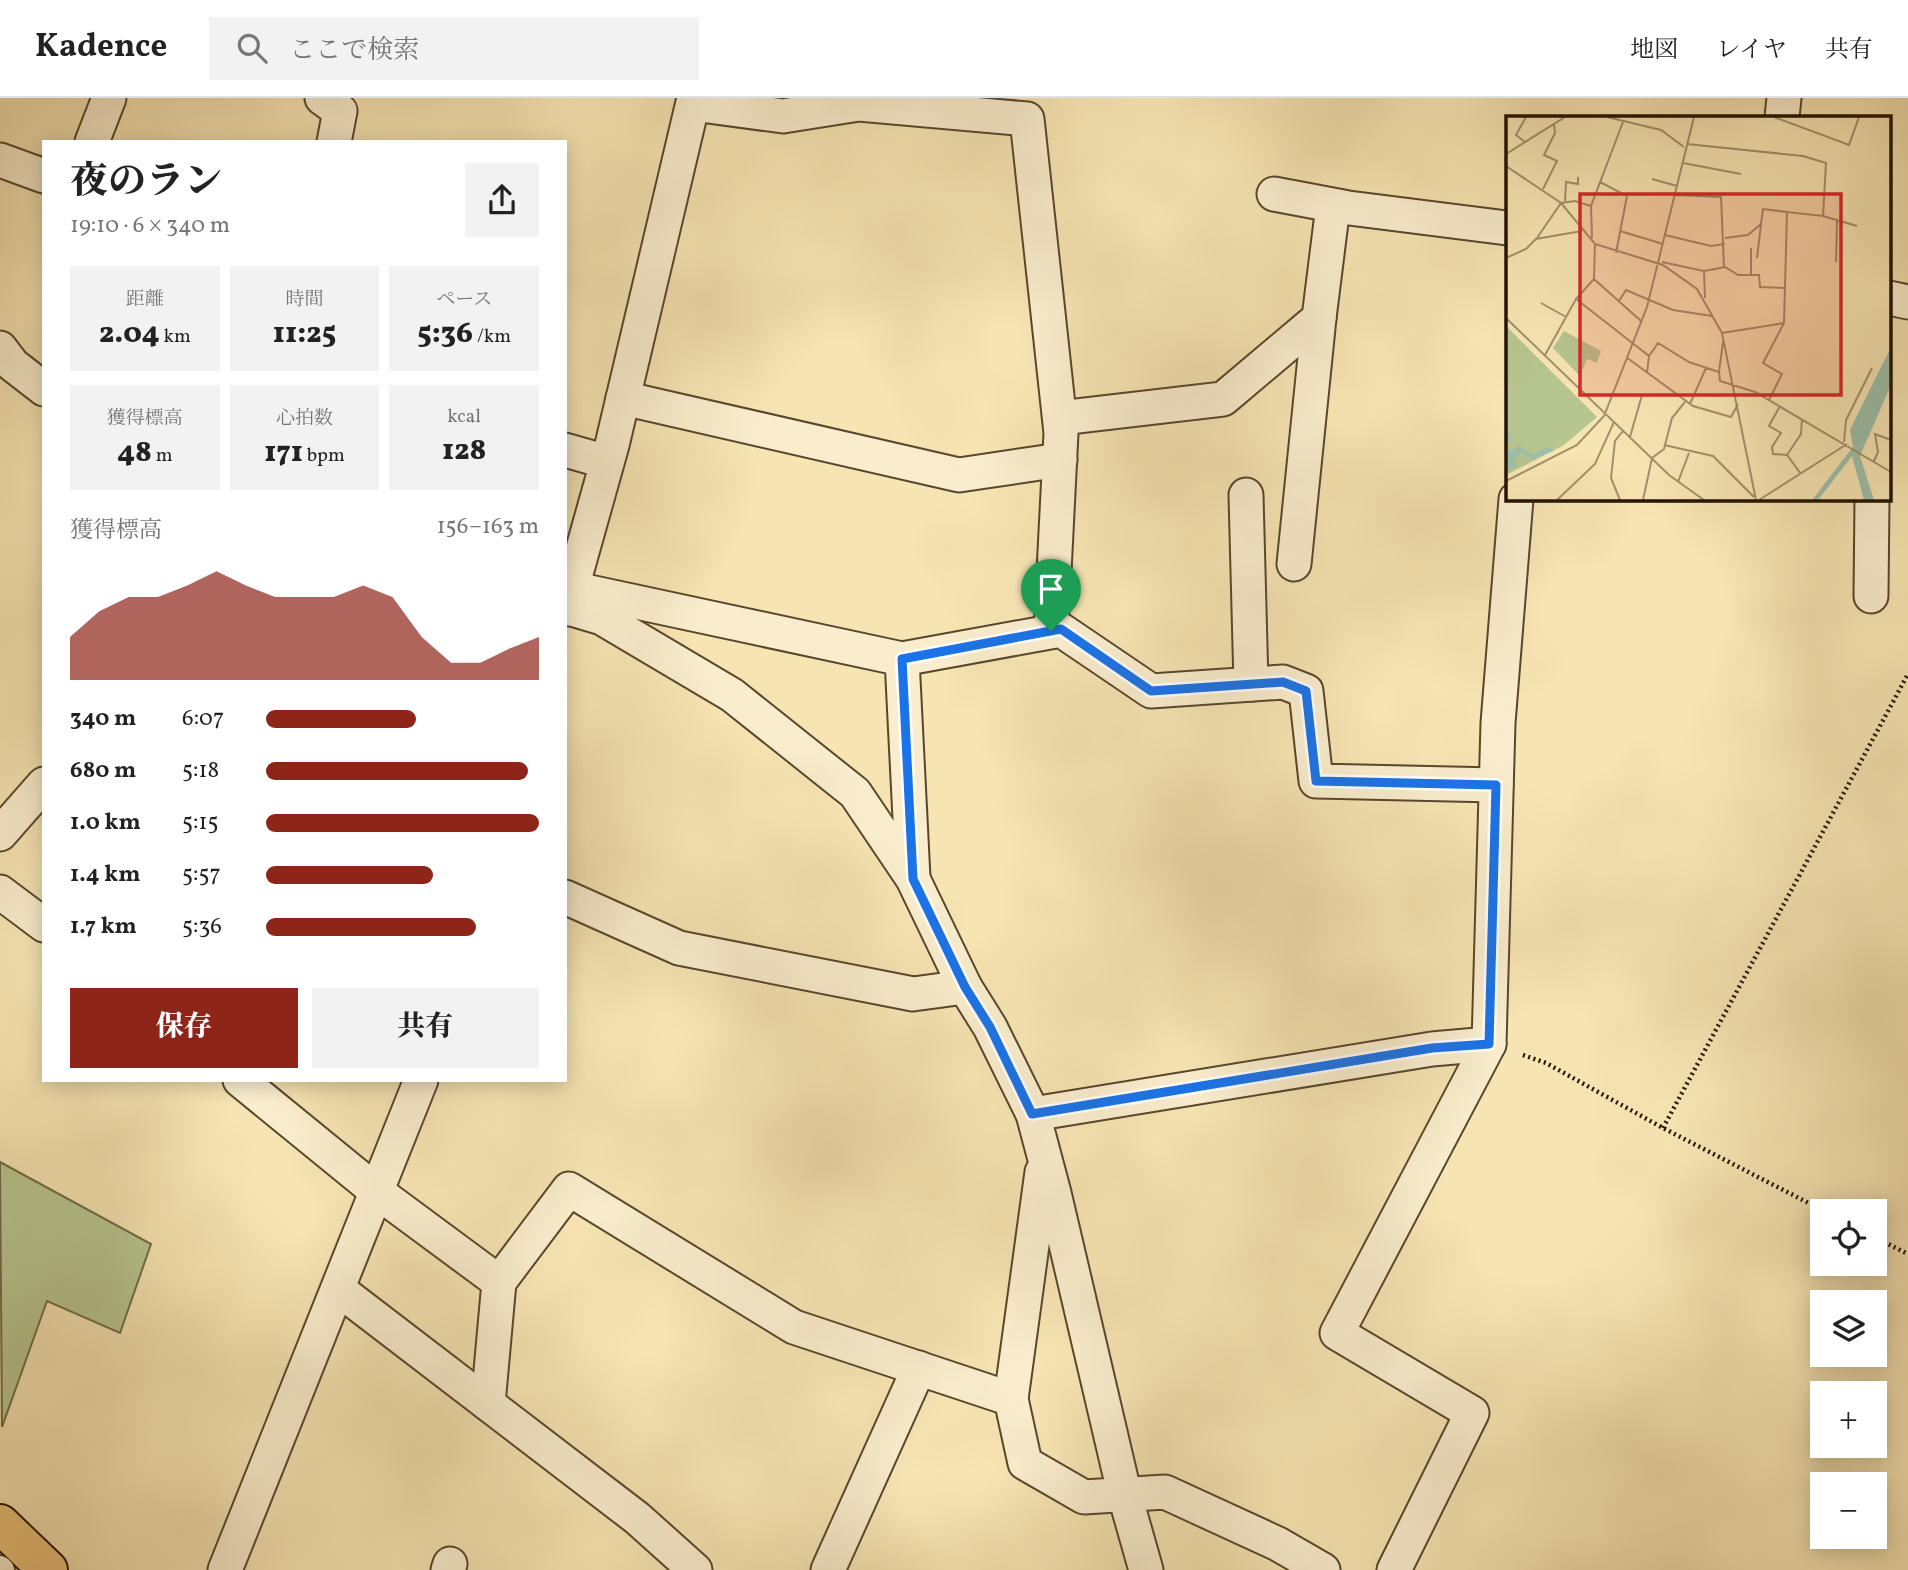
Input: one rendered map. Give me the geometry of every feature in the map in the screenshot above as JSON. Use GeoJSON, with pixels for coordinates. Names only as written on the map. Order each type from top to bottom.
{"type":"FeatureCollection","features":[{"type":"Feature","properties":{"kind":"main road"},"geometry":{"type":"LineString","coordinates":[[0,1524],[48,1570]]}},
{"type":"Feature","properties":{"kind":"street"},"geometry":{"type":"LineString","coordinates":[[93,140],[108,98]]}},
{"type":"Feature","properties":{"kind":"street"},"geometry":{"type":"LineString","coordinates":[[1782,116],[1784,98]]}},
{"type":"Feature","properties":{"kind":"street"},"geometry":{"type":"LineString","coordinates":[[567,603],[607,462],[693,101],[783,116],[859,104],[1027,119],[1060,418],[1051,631]]}},
{"type":"Feature","properties":{"kind":"street"},"geometry":{"type":"LineString","coordinates":[[0,160],[42,175]]}},
{"type":"Feature","properties":{"kind":"street"},"geometry":{"type":"LineString","coordinates":[[1274,194],[1343,207],[1506,228]]}},
{"type":"Feature","properties":{"kind":"street"},"geometry":{"type":"LineString","coordinates":[[1294,564],[1333,205],[1343,207]]}},
{"type":"Feature","properties":{"kind":"street"},"geometry":{"type":"LineString","coordinates":[[1890,298],[1908,302]]}},
{"type":"Feature","properties":{"kind":"street"},"geometry":{"type":"LineString","coordinates":[[1060,418],[1223,399],[1319,318]]}},
{"type":"Feature","properties":{"kind":"street"},"geometry":{"type":"LineString","coordinates":[[4,361],[42,388]]}},
{"type":"Feature","properties":{"kind":"street"},"geometry":{"type":"LineString","coordinates":[[623,398],[959,475],[1060,460]]}},
{"type":"Feature","properties":{"kind":"street"},"geometry":{"type":"LineString","coordinates":[[567,451],[607,462]]}},
{"type":"Feature","properties":{"kind":"street"},"geometry":{"type":"LineString","coordinates":[[1246,495],[1251,684]]}},
{"type":"Feature","properties":{"kind":"street"},"geometry":{"type":"LineString","coordinates":[[1394,1570],[1472,1413],[1337,1333],[1489,1044],[1498,723],[1516,500]]}},
{"type":"Feature","properties":{"kind":"street"},"geometry":{"type":"LineString","coordinates":[[1871,596],[1872,500]]}},
{"type":"Feature","properties":{"kind":"street"},"geometry":{"type":"LineString","coordinates":[[567,603],[902,659],[1061,629],[1151,691],[1283,682],[1306,691],[1316,781],[1496,785]]}},
{"type":"Feature","properties":{"kind":"street"},"geometry":{"type":"LineString","coordinates":[[567,603],[602,618],[732,695],[855,793],[913,879],[965,987],[990,1027],[1032,1114],[1054,1193],[1125,1496],[1146,1570]]}},
{"type":"Feature","properties":{"kind":"street"},"geometry":{"type":"LineString","coordinates":[[902,659],[913,879]]}},
{"type":"Feature","properties":{"kind":"street"},"geometry":{"type":"LineString","coordinates":[[0,834],[42,786]]}},
{"type":"Feature","properties":{"kind":"street"},"geometry":{"type":"LineString","coordinates":[[0,892],[42,924]]}},
{"type":"Feature","properties":{"kind":"street"},"geometry":{"type":"LineString","coordinates":[[567,898],[679,948],[913,993],[965,987]]}},
{"type":"Feature","properties":{"kind":"street"},"geometry":{"type":"LineString","coordinates":[[1032,1114],[1432,1048],[1489,1044]]}},
{"type":"Feature","properties":{"kind":"street"},"geometry":{"type":"LineString","coordinates":[[242,1082],[376,1191],[499,1282]]}},
{"type":"Feature","properties":{"kind":"street"},"geometry":{"type":"LineString","coordinates":[[225,1570],[420,1082]]}},
{"type":"Feature","properties":{"kind":"street"},"geometry":{"type":"LineString","coordinates":[[1043,1160],[1011,1399],[1025,1463],[1084,1497],[1165,1492],[1278,1544],[1323,1570]]}},
{"type":"Feature","properties":{"kind":"street"},"geometry":{"type":"LineString","coordinates":[[488,1404],[499,1282],[569,1189],[794,1327],[1011,1399]]}},
{"type":"Feature","properties":{"kind":"street"},"geometry":{"type":"LineString","coordinates":[[338,1289],[637,1518],[695,1570]]}},
{"type":"Feature","properties":{"kind":"street"},"geometry":{"type":"LineString","coordinates":[[828,1570],[919,1368]]}},
{"type":"Feature","properties":{"kind":"path"},"geometry":{"type":"LineString","coordinates":[[1663,1128],[1908,674]]}},
{"type":"Feature","properties":{"kind":"path"},"geometry":{"type":"LineString","coordinates":[[1489,1044],[1546,1063],[1663,1128],[1810,1204]]}},
{"type":"Feature","properties":{"kind":"path"},"geometry":{"type":"LineString","coordinates":[[1887,1244],[1908,1254]]}},
{"type":"Feature","properties":{"kind":"green space"},"geometry":{"type":"Polygon","coordinates":[[[0,1162],[151,1244],[120,1333],[47,1301],[2,1427],[0,1162]]]}},
{"type":"Feature","properties":{"kind":"route"},"geometry":{"type":"LineString","coordinates":[[1061,629],[1151,691],[1283,682],[1306,691],[1316,781],[1496,785],[1489,1044],[1432,1048],[1032,1114],[1014,1073],[965,987],[913,879],[902,659],[1051,631],[1061,629]]}}]}
